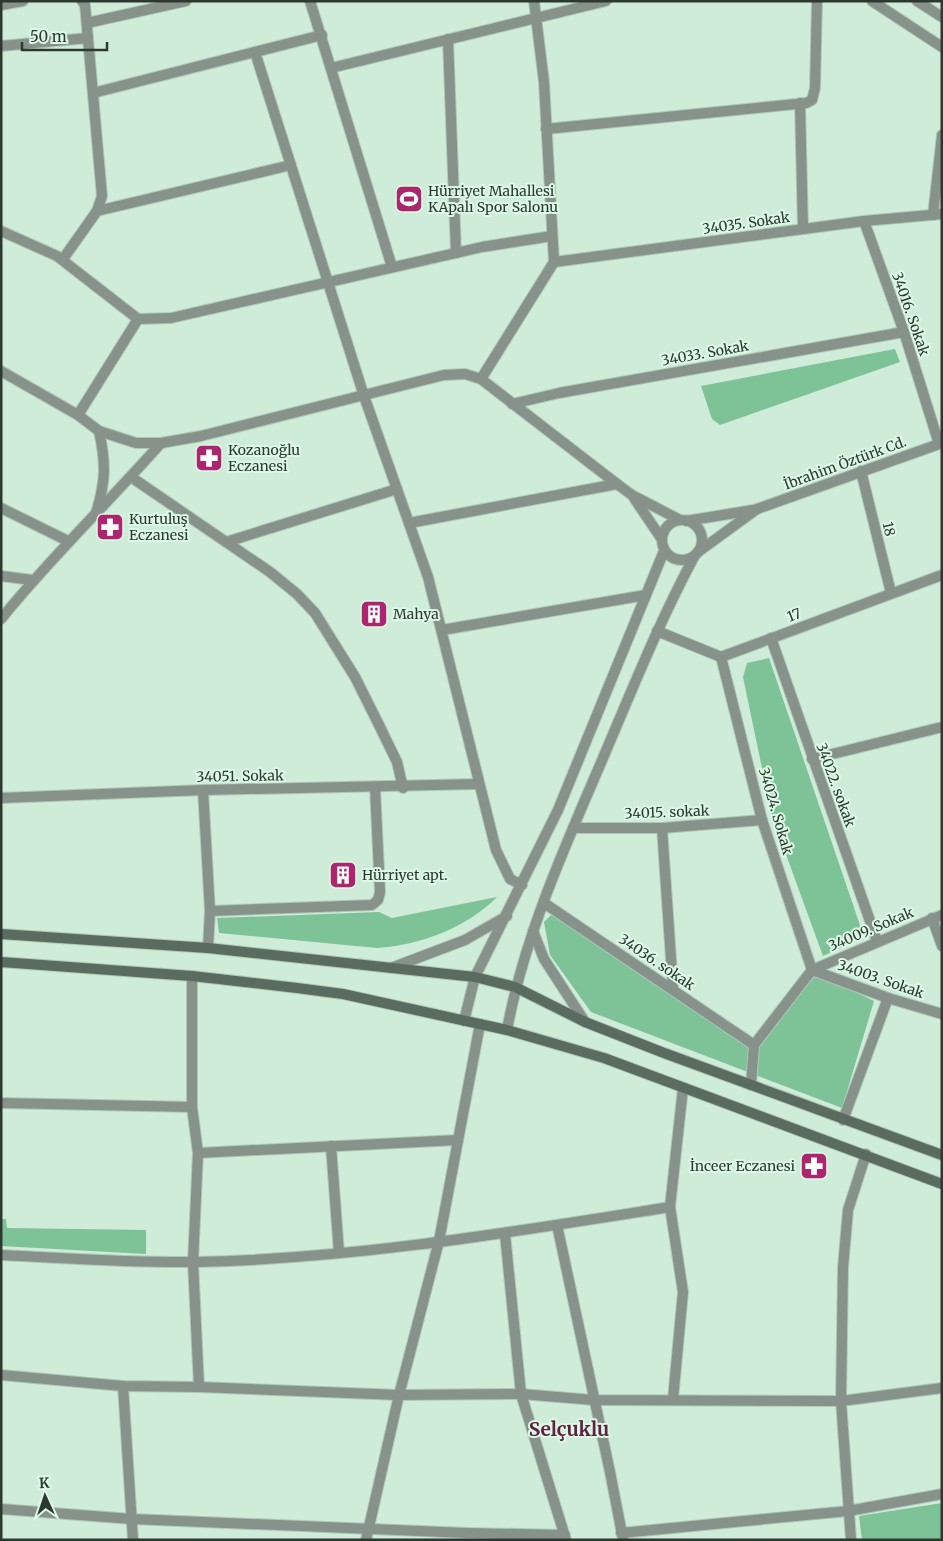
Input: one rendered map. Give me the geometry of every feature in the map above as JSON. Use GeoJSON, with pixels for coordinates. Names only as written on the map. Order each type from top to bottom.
{"type":"FeatureCollection","features":[{"type":"Feature","properties":{"kind":"main road"},"geometry":{"type":"LineString","coordinates":[[1,934],[208,948],[475,978],[515,986],[584,1022],[751,1086],[942,1155]]}},
{"type":"Feature","properties":{"kind":"main road"},"geometry":{"type":"LineString","coordinates":[[1,962],[192,976],[343,994],[508,1030],[604,1058],[866,1154],[942,1184]]}},
{"type":"Feature","properties":{"kind":"street"},"geometry":{"type":"LineString","coordinates":[[1,5],[23,1]]}},
{"type":"Feature","properties":{"kind":"street"},"geometry":{"type":"LineString","coordinates":[[63,259],[97,211],[102,196],[87,24],[85,5],[82,1]]}},
{"type":"Feature","properties":{"kind":"street"},"geometry":{"type":"LineString","coordinates":[[87,24],[186,1]]}},
{"type":"Feature","properties":{"kind":"street"},"geometry":{"type":"LineString","coordinates":[[310,1],[322,34],[392,267]]}},
{"type":"Feature","properties":{"kind":"street"},"geometry":{"type":"LineString","coordinates":[[481,379],[554,262],[546,129],[534,1]]}},
{"type":"Feature","properties":{"kind":"street"},"geometry":{"type":"LineString","coordinates":[[331,68],[606,1]]}},
{"type":"Feature","properties":{"kind":"street"},"geometry":{"type":"LineString","coordinates":[[546,129],[800,104],[812,100],[815,88],[817,1]]}},
{"type":"Feature","properties":{"kind":"street"},"geometry":{"type":"LineString","coordinates":[[872,1],[942,47]]}},
{"type":"Feature","properties":{"kind":"street"},"geometry":{"type":"LineString","coordinates":[[917,1],[942,17]]}},
{"type":"Feature","properties":{"kind":"street"},"geometry":{"type":"LineString","coordinates":[[93,94],[322,34]]}},
{"type":"Feature","properties":{"kind":"street"},"geometry":{"type":"LineString","coordinates":[[1,46],[88,38]]}},
{"type":"Feature","properties":{"kind":"street"},"geometry":{"type":"LineString","coordinates":[[448,39],[456,253]]}},
{"type":"Feature","properties":{"kind":"street"},"geometry":{"type":"LineString","coordinates":[[255,52],[364,396],[409,523],[442,630],[496,850],[510,879],[522,885]]}},
{"type":"Feature","properties":{"kind":"street"},"geometry":{"type":"LineString","coordinates":[[800,104],[803,229]]}},
{"type":"Feature","properties":{"kind":"street"},"geometry":{"type":"LineString","coordinates":[[938,215],[942,135]]}},
{"type":"Feature","properties":{"kind":"street"},"geometry":{"type":"LineString","coordinates":[[97,211],[291,165]]}},
{"type":"Feature","properties":{"kind":"street","name":"34035. Sokak"},"geometry":{"type":"LineString","coordinates":[[554,262],[864,221],[938,215]]}},
{"type":"Feature","properties":{"kind":"street","name":"34016. Sokak"},"geometry":{"type":"LineString","coordinates":[[864,221],[904,332],[940,444]]}},
{"type":"Feature","properties":{"kind":"street"},"geometry":{"type":"LineString","coordinates":[[1,231],[63,259],[138,319],[171,318],[456,253],[552,236]]}},
{"type":"Feature","properties":{"kind":"street"},"geometry":{"type":"LineString","coordinates":[[78,415],[138,319]]}},
{"type":"Feature","properties":{"kind":"street","name":"34033. Sokak"},"geometry":{"type":"LineString","coordinates":[[512,404],[558,393],[904,332]]}},
{"type":"Feature","properties":{"kind":"street"},"geometry":{"type":"LineString","coordinates":[[1,371],[78,415],[99,431],[136,443],[161,443],[210,434],[444,376],[465,374],[481,379],[632,495],[683,521],[693,523],[701,533],[702,540],[696,555],[657,631],[573,828],[533,931],[515,986],[508,1030]]}},
{"type":"Feature","properties":{"kind":"street"},"geometry":{"type":"LineString","coordinates":[[95,516],[104,487],[104,454],[99,431]]}},
{"type":"Feature","properties":{"kind":"street"},"geometry":{"type":"LineString","coordinates":[[1,619],[32,580],[68,540],[95,516],[161,443]]}},
{"type":"Feature","properties":{"kind":"street","name":"İbrahim Öztürk Cd."},"geometry":{"type":"LineString","coordinates":[[757,509],[940,444]]}},
{"type":"Feature","properties":{"kind":"street","name":"18"},"geometry":{"type":"LineString","coordinates":[[861,471],[890,594]]}},
{"type":"Feature","properties":{"kind":"street"},"geometry":{"type":"LineString","coordinates":[[131,477],[270,572],[297,594],[315,613],[355,678],[379,724],[397,762],[403,788]]}},
{"type":"Feature","properties":{"kind":"street"},"geometry":{"type":"LineString","coordinates":[[409,523],[617,484]]}},
{"type":"Feature","properties":{"kind":"street"},"geometry":{"type":"LineString","coordinates":[[226,542],[397,489]]}},
{"type":"Feature","properties":{"kind":"street"},"geometry":{"type":"LineString","coordinates":[[464,1021],[475,978],[558,810],[664,551],[662,538],[632,495]]}},
{"type":"Feature","properties":{"kind":"street"},"geometry":{"type":"LineString","coordinates":[[1,508],[68,540]]}},
{"type":"Feature","properties":{"kind":"street"},"geometry":{"type":"LineString","coordinates":[[662,538],[668,526],[683,521],[757,509]]}},
{"type":"Feature","properties":{"kind":"street"},"geometry":{"type":"LineString","coordinates":[[664,551],[674,559],[681,561],[696,555],[757,509]]}},
{"type":"Feature","properties":{"kind":"street","name":"17"},"geometry":{"type":"LineString","coordinates":[[721,657],[942,575]]}},
{"type":"Feature","properties":{"kind":"street"},"geometry":{"type":"LineString","coordinates":[[1,576],[32,580]]}},
{"type":"Feature","properties":{"kind":"street"},"geometry":{"type":"LineString","coordinates":[[442,630],[646,594]]}},
{"type":"Feature","properties":{"kind":"street"},"geometry":{"type":"LineString","coordinates":[[657,631],[721,657]]}},
{"type":"Feature","properties":{"kind":"street","name":"34022. sokak"},"geometry":{"type":"LineString","coordinates":[[771,638],[877,941]]}},
{"type":"Feature","properties":{"kind":"street","name":"34024. Sokak"},"geometry":{"type":"LineString","coordinates":[[721,657],[762,820],[812,970]]}},
{"type":"Feature","properties":{"kind":"street"},"geometry":{"type":"LineString","coordinates":[[812,759],[942,726]]}},
{"type":"Feature","properties":{"kind":"street","name":"34051. Sokak"},"geometry":{"type":"LineString","coordinates":[[1,798],[203,790],[403,788],[479,784]]}},
{"type":"Feature","properties":{"kind":"street"},"geometry":{"type":"LineString","coordinates":[[210,910],[372,905],[378,900],[380,892],[375,787]]}},
{"type":"Feature","properties":{"kind":"street"},"geometry":{"type":"LineString","coordinates":[[203,790],[210,910],[208,948]]}},
{"type":"Feature","properties":{"kind":"street","name":"34015. sokak"},"geometry":{"type":"LineString","coordinates":[[573,828],[662,828],[762,820]]}},
{"type":"Feature","properties":{"kind":"street"},"geometry":{"type":"LineString","coordinates":[[662,828],[673,988]]}},
{"type":"Feature","properties":{"kind":"street","name":"34036. sokak"},"geometry":{"type":"LineString","coordinates":[[544,903],[673,988],[754,1045]]}},
{"type":"Feature","properties":{"kind":"street"},"geometry":{"type":"LineString","coordinates":[[390,968],[465,940],[507,916]]}},
{"type":"Feature","properties":{"kind":"street"},"geometry":{"type":"LineString","coordinates":[[937,917],[942,946]]}},
{"type":"Feature","properties":{"kind":"street","name":"34009. Sokak"},"geometry":{"type":"LineString","coordinates":[[812,970],[937,917]]}},
{"type":"Feature","properties":{"kind":"street"},"geometry":{"type":"LineString","coordinates":[[533,931],[544,959],[584,1022]]}},
{"type":"Feature","properties":{"kind":"street"},"geometry":{"type":"LineString","coordinates":[[751,1086],[754,1045],[812,970]]}},
{"type":"Feature","properties":{"kind":"street","name":"34003. Sokak"},"geometry":{"type":"LineString","coordinates":[[812,970],[888,998],[942,1014]]}},
{"type":"Feature","properties":{"kind":"street"},"geometry":{"type":"LineString","coordinates":[[192,976],[192,1107],[198,1153],[193,1262],[199,1387]]}},
{"type":"Feature","properties":{"kind":"street"},"geometry":{"type":"LineString","coordinates":[[843,1120],[888,998]]}},
{"type":"Feature","properties":{"kind":"street"},"geometry":{"type":"LineString","coordinates":[[366,1540],[399,1395],[439,1241],[480,1024]]}},
{"type":"Feature","properties":{"kind":"street"},"geometry":{"type":"LineString","coordinates":[[673,1399],[683,1292],[670,1207],[683,1088]]}},
{"type":"Feature","properties":{"kind":"street"},"geometry":{"type":"LineString","coordinates":[[1,1103],[192,1107]]}},
{"type":"Feature","properties":{"kind":"street"},"geometry":{"type":"LineString","coordinates":[[198,1153],[458,1140]]}},
{"type":"Feature","properties":{"kind":"street"},"geometry":{"type":"LineString","coordinates":[[331,1146],[339,1253]]}},
{"type":"Feature","properties":{"kind":"street"},"geometry":{"type":"LineString","coordinates":[[851,1540],[841,1401],[843,1267],[848,1210],[866,1154]]}},
{"type":"Feature","properties":{"kind":"street"},"geometry":{"type":"LineString","coordinates":[[1,1255],[193,1262],[339,1253],[505,1234],[670,1207]]}},
{"type":"Feature","properties":{"kind":"street"},"geometry":{"type":"LineString","coordinates":[[557,1225],[622,1537],[848,1511],[942,1494]]}},
{"type":"Feature","properties":{"kind":"street"},"geometry":{"type":"LineString","coordinates":[[1,1509],[132,1518],[566,1537],[521,1394],[505,1234]]}},
{"type":"Feature","properties":{"kind":"street"},"geometry":{"type":"LineString","coordinates":[[1,1375],[123,1386],[399,1395],[521,1394],[594,1400],[841,1401],[942,1388]]}},
{"type":"Feature","properties":{"kind":"street"},"geometry":{"type":"LineString","coordinates":[[123,1386],[133,1540]]}},
{"type":"Feature","properties":{"kind":"green space"},"geometry":{"type":"Polygon","coordinates":[[[895,349],[900,362],[720,425],[712,419],[701,386],[895,349]]]}},
{"type":"Feature","properties":{"kind":"green space"},"geometry":{"type":"Polygon","coordinates":[[[769,658],[864,937],[823,956],[772,816],[743,677],[747,663],[769,658]]]}},
{"type":"Feature","properties":{"kind":"green space"},"geometry":{"type":"Polygon","coordinates":[[[497,897],[471,918],[442,933],[410,943],[377,948],[219,933],[217,918],[379,912],[392,918],[497,897]]]}},
{"type":"Feature","properties":{"kind":"green space"},"geometry":{"type":"Polygon","coordinates":[[[551,915],[673,988],[754,1045],[812,970],[874,1001],[842,1108],[591,1012],[550,955],[544,922],[551,915]]]}},
{"type":"Feature","properties":{"kind":"green space"},"geometry":{"type":"Polygon","coordinates":[[[1,1219],[6,1219],[7,1228],[146,1230],[146,1254],[1,1246],[1,1219]]]}},
{"type":"Feature","properties":{"kind":"green space"},"geometry":{"type":"Polygon","coordinates":[[[942,1503],[942,1540],[862,1540],[859,1516],[942,1503]]]}},
{"type":"Feature","properties":{"kind":"place","name":"Hürriyet Mahallesi KApalı Spor Salonu"},"geometry":{"type":"Point","coordinates":[409,199]}},
{"type":"Feature","properties":{"kind":"place","name":"Kozanoğlu Eczanesi"},"geometry":{"type":"Point","coordinates":[209,458]}},
{"type":"Feature","properties":{"kind":"place","name":"Kurtuluş Eczanesi"},"geometry":{"type":"Point","coordinates":[110,527]}},
{"type":"Feature","properties":{"kind":"place","name":"Mahya"},"geometry":{"type":"Point","coordinates":[374,614]}},
{"type":"Feature","properties":{"kind":"place","name":"Hürriyet apt."},"geometry":{"type":"Point","coordinates":[343,875]}},
{"type":"Feature","properties":{"kind":"place","name":"İnceer Eczanesi"},"geometry":{"type":"Point","coordinates":[814,1166]}},
{"type":"Feature","properties":{"kind":"district","name":"Selçuklu"},"geometry":{"type":"Point","coordinates":[569,1429]}}]}
